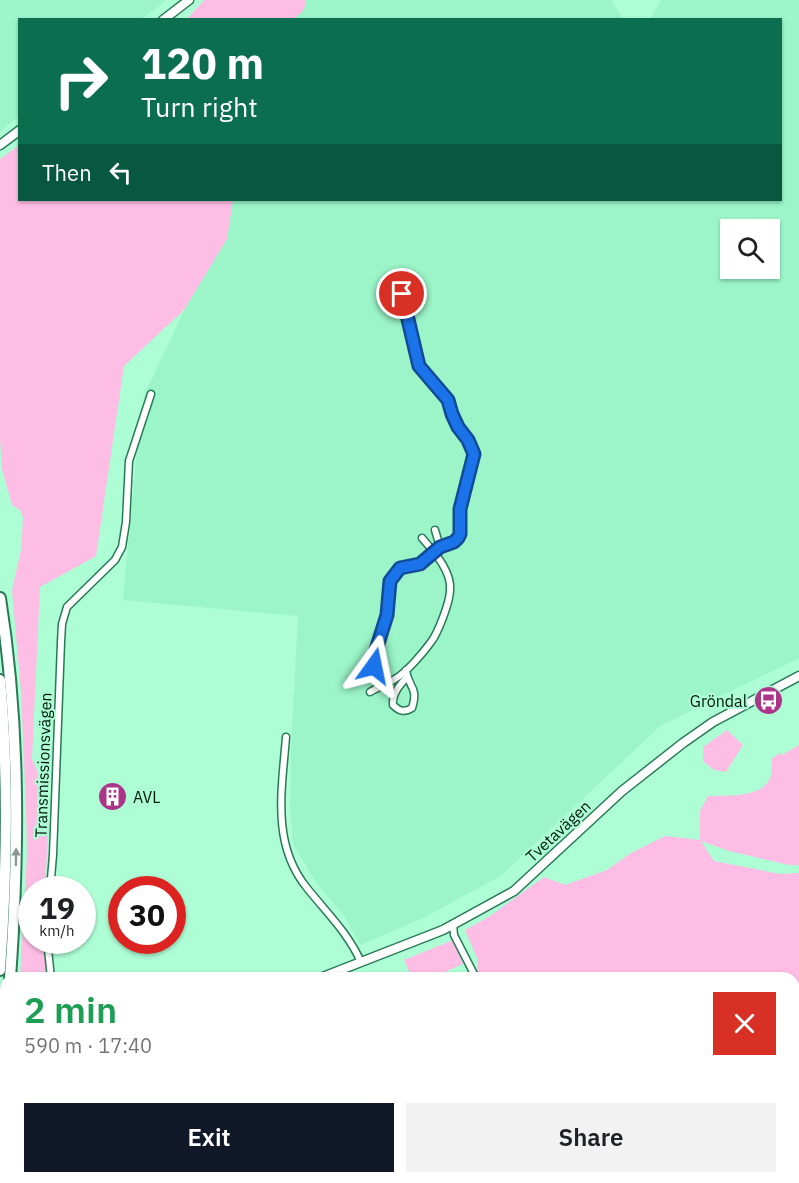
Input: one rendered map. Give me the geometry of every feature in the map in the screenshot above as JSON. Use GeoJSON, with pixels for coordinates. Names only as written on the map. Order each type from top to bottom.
{"type":"FeatureCollection","features":[{"type":"Feature","properties":{"kind":"highway"},"geometry":{"type":"LineString","coordinates":[[0,598],[11,683],[17,801],[17,857],[10,972]]}},
{"type":"Feature","properties":{"kind":"highway"},"geometry":{"type":"LineString","coordinates":[[0,680],[7,800],[0,970]]}},
{"type":"Feature","properties":{"kind":"main road"},"geometry":{"type":"LineString","coordinates":[[166,18],[189,0]]}},
{"type":"Feature","properties":{"kind":"main road"},"geometry":{"type":"LineString","coordinates":[[0,145],[18,132]]}},
{"type":"Feature","properties":{"kind":"main road","name":"Tvetavägen"},"geometry":{"type":"LineString","coordinates":[[335,972],[453,924],[514,891],[622,791],[690,737],[713,722],[799,676]]}},
{"type":"Feature","properties":{"kind":"street"},"geometry":{"type":"LineString","coordinates":[[383,685],[376,678],[374,666],[376,650],[387,615],[390,581],[400,568],[420,564],[440,547],[454,542],[460,534],[460,509],[474,454],[468,440],[458,427],[448,400],[419,366],[402,294]]}},
{"type":"Feature","properties":{"kind":"street","name":"Transmissionsvägen"},"geometry":{"type":"LineString","coordinates":[[51,876],[62,624],[67,607],[115,560],[122,548],[129,461],[151,394]]}},
{"type":"Feature","properties":{"kind":"street"},"geometry":{"type":"LineString","coordinates":[[435,530],[440,547]]}},
{"type":"Feature","properties":{"kind":"street"},"geometry":{"type":"LineString","coordinates":[[407,673],[415,690],[415,698],[412,708],[399,711],[393,705],[392,699],[407,673],[432,641],[451,590],[446,571],[422,538]]}},
{"type":"Feature","properties":{"kind":"street"},"geometry":{"type":"LineString","coordinates":[[370,692],[407,673]]}},
{"type":"Feature","properties":{"kind":"street"},"geometry":{"type":"LineString","coordinates":[[286,737],[281,815],[285,846],[298,874],[347,935],[361,962]]}},
{"type":"Feature","properties":{"kind":"street"},"geometry":{"type":"LineString","coordinates":[[453,924],[454,935],[473,972]]}},
{"type":"Feature","properties":{"kind":"street"},"geometry":{"type":"LineString","coordinates":[[48,954],[50,972]]}},
{"type":"Feature","properties":{"kind":"shaded area"},"geometry":{"type":"Polygon","coordinates":[[[0,0],[167,0],[143,18],[18,18],[18,117],[0,132],[0,0]]]}},
{"type":"Feature","properties":{"kind":"shaded area"},"geometry":{"type":"Polygon","coordinates":[[[204,0],[306,0],[304,10],[295,18],[188,18],[204,0]]]}},
{"type":"Feature","properties":{"kind":"shaded area"},"geometry":{"type":"Polygon","coordinates":[[[295,0],[611,0],[622,18],[269,18],[295,0]]]}},
{"type":"Feature","properties":{"kind":"shaded area"},"geometry":{"type":"Polygon","coordinates":[[[661,0],[799,0],[799,658],[660,726],[502,875],[423,918],[360,945],[345,917],[315,881],[293,844],[290,809],[291,748],[298,616],[123,600],[137,448],[152,402],[143,397],[185,309],[202,201],[782,201],[782,18],[651,18],[661,0]]]}},
{"type":"Feature","properties":{"kind":"shaded area"},"geometry":{"type":"Polygon","coordinates":[[[18,146],[18,201],[233,201],[227,239],[184,310],[124,366],[96,556],[40,587],[32,759],[50,800],[46,876],[26,876],[26,806],[21,692],[12,590],[21,550],[23,517],[20,510],[12,505],[2,470],[0,159],[18,146]]]}},
{"type":"Feature","properties":{"kind":"shaded area"},"geometry":{"type":"Polygon","coordinates":[[[727,730],[743,745],[726,772],[714,770],[703,761],[703,747],[727,730]]]}},
{"type":"Feature","properties":{"kind":"shaded area"},"geometry":{"type":"Polygon","coordinates":[[[799,745],[799,865],[789,865],[729,851],[701,841],[714,861],[780,874],[799,873],[799,972],[478,972],[477,958],[465,930],[490,916],[544,877],[565,885],[607,870],[631,853],[665,836],[700,840],[700,811],[708,796],[741,794],[761,788],[768,782],[772,772],[771,759],[780,753],[782,755],[799,745]]]}},
{"type":"Feature","properties":{"kind":"shaded area"},"geometry":{"type":"Polygon","coordinates":[[[453,940],[463,964],[445,972],[409,972],[404,960],[453,940]]]}},
{"type":"Feature","properties":{"kind":"shaded area"},"geometry":{"type":"Polygon","coordinates":[[[21,954],[45,954],[46,972],[20,972],[21,954]]]}},
{"type":"Feature","properties":{"kind":"place","name":"Gröndal"},"geometry":{"type":"Point","coordinates":[768,701]}},
{"type":"Feature","properties":{"kind":"place","name":"AVL"},"geometry":{"type":"Point","coordinates":[112,797]}},
{"type":"Feature","properties":{"kind":"route"},"geometry":{"type":"LineString","coordinates":[[374,666],[376,650],[387,615],[390,581],[400,568],[420,564],[440,547],[458,538],[460,509],[474,454],[468,440],[458,427],[448,400],[441,389],[419,366],[402,294]]}}]}
